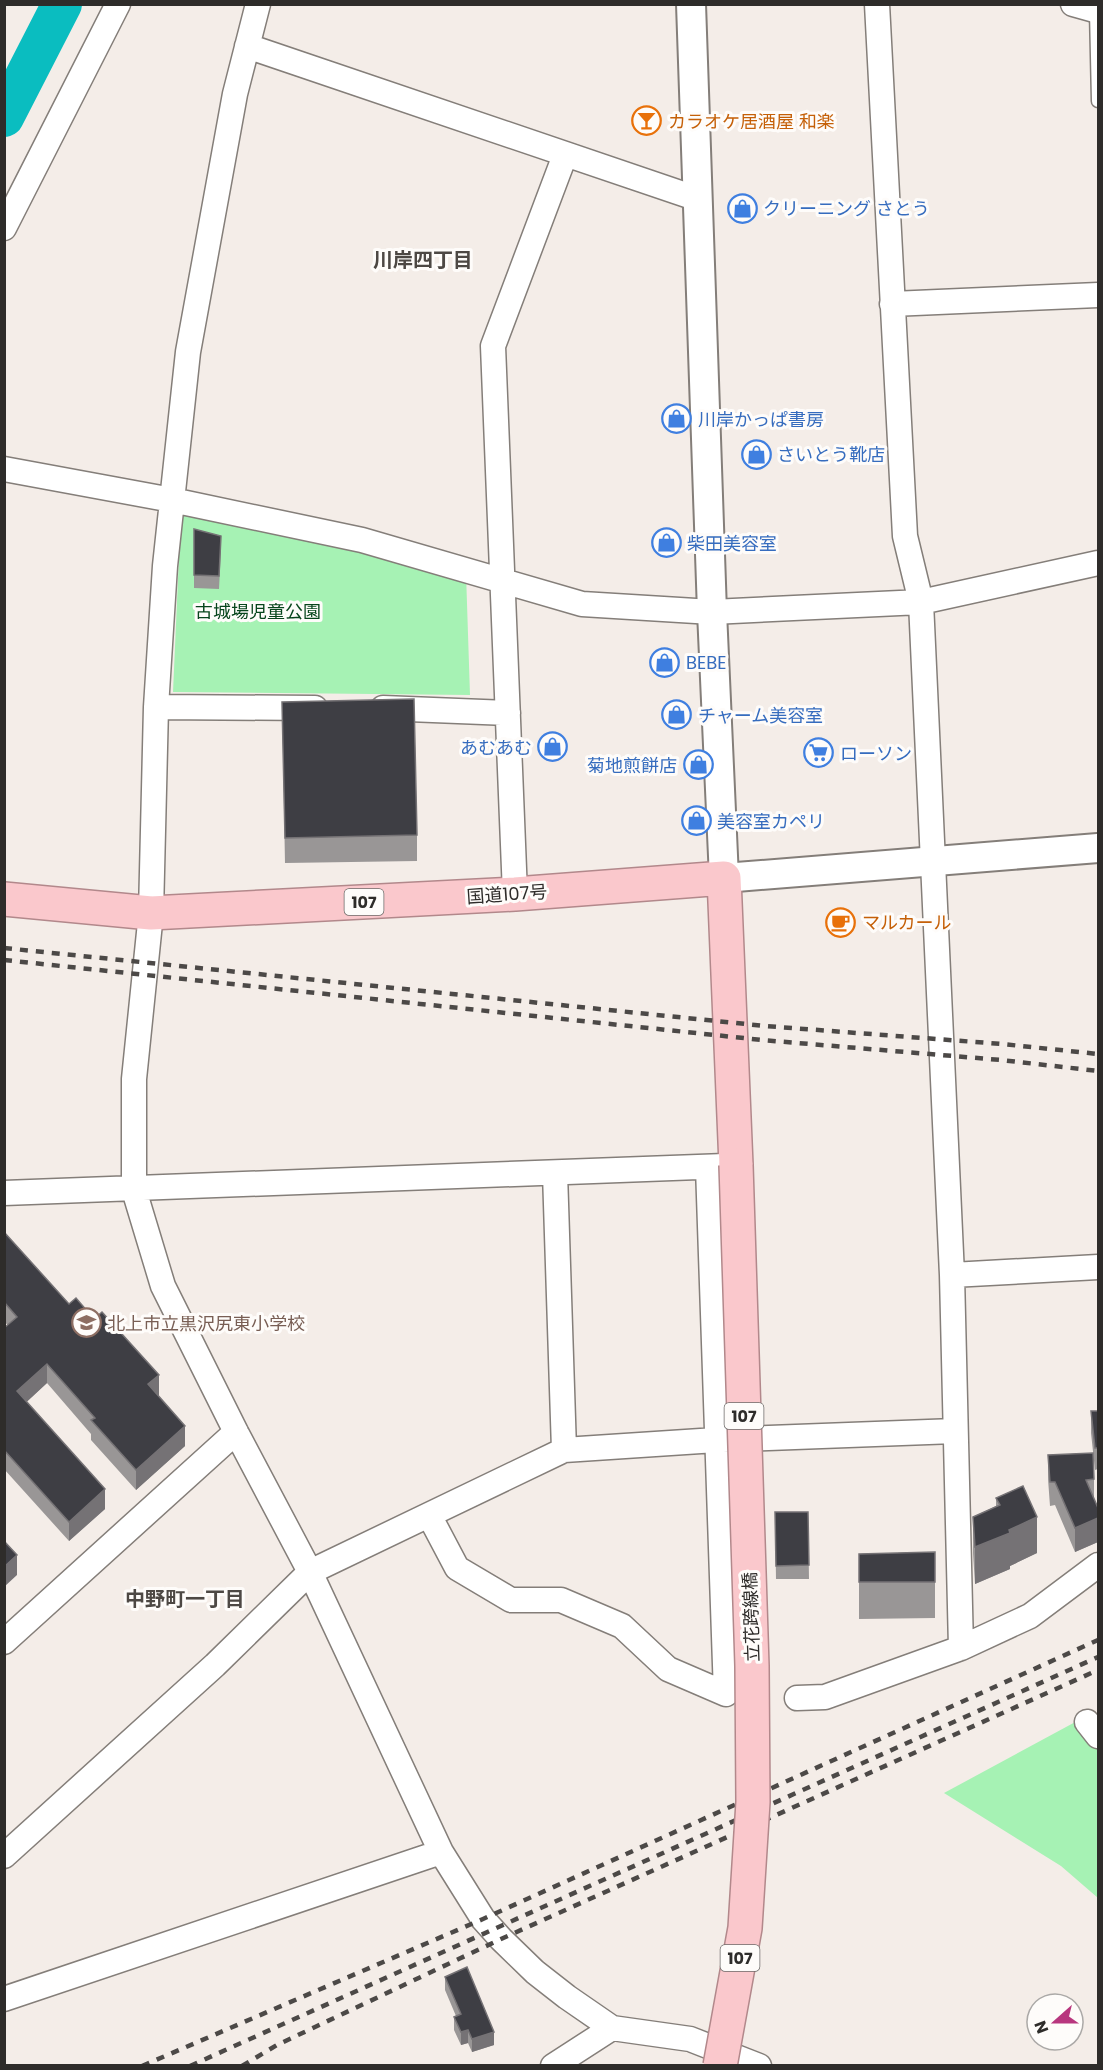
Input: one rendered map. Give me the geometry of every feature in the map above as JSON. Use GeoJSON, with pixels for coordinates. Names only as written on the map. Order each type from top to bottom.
{"type":"FeatureCollection","features":[{"type":"Feature","properties":{"kind":"highway","name":"国道107号"},"geometry":{"type":"LineString","coordinates":[[4,899],[151,913],[515,894],[724,878]]}},
{"type":"Feature","properties":{"kind":"highway","name":"107"},"geometry":{"type":"LineString","coordinates":[[722,1166],[724,878]]}},
{"type":"Feature","properties":{"kind":"highway","name":"立花跨線橋"},"geometry":{"type":"LineString","coordinates":[[720,2066],[745,1928],[753,1802],[752,1654],[722,1166]]}},
{"type":"Feature","properties":{"kind":"street"},"geometry":{"type":"LineString","coordinates":[[4,228],[117,4]]}},
{"type":"Feature","properties":{"kind":"street"},"geometry":{"type":"LineString","coordinates":[[258,4],[236,94],[188,352],[165,566],[156,707],[151,913],[134,1079],[134,1190],[163,1286],[236,1432],[310,1572],[441,1852],[483,1919],[501,1939],[559,1991],[612,2028],[690,2038],[759,2066]]}},
{"type":"Feature","properties":{"kind":"street"},"geometry":{"type":"LineString","coordinates":[[691,4],[712,612],[724,878],[1098,848]]}},
{"type":"Feature","properties":{"kind":"street"},"geometry":{"type":"LineString","coordinates":[[877,4],[905,536],[921,602],[951,1275],[961,1648]]}},
{"type":"Feature","properties":{"kind":"street"},"geometry":{"type":"LineString","coordinates":[[1073,4],[1097,11]]}},
{"type":"Feature","properties":{"kind":"street"},"geometry":{"type":"LineString","coordinates":[[247,46],[698,199]]}},
{"type":"Feature","properties":{"kind":"street"},"geometry":{"type":"LineString","coordinates":[[515,894],[493,346],[565,155]]}},
{"type":"Feature","properties":{"kind":"street"},"geometry":{"type":"LineString","coordinates":[[892,304],[1098,295]]}},
{"type":"Feature","properties":{"kind":"street"},"geometry":{"type":"LineString","coordinates":[[4,469],[172,500],[362,540],[582,604],[712,612],[921,602],[1098,563]]}},
{"type":"Feature","properties":{"kind":"street"},"geometry":{"type":"LineString","coordinates":[[156,707],[346,708],[508,713]]}},
{"type":"Feature","properties":{"kind":"street"},"geometry":{"type":"LineString","coordinates":[[4,1193],[134,1190],[722,1166],[716,1440],[726,1694],[668,1670],[622,1626],[561,1600],[511,1600],[457,1568],[429,1515]]}},
{"type":"Feature","properties":{"kind":"street"},"geometry":{"type":"LineString","coordinates":[[555,1173],[564,1450]]}},
{"type":"Feature","properties":{"kind":"street"},"geometry":{"type":"LineString","coordinates":[[951,1275],[1098,1267]]}},
{"type":"Feature","properties":{"kind":"street"},"geometry":{"type":"LineString","coordinates":[[4,1856],[215,1665],[310,1572],[564,1450],[716,1440],[955,1431]]}},
{"type":"Feature","properties":{"kind":"street"},"geometry":{"type":"LineString","coordinates":[[4,1642],[236,1432]]}},
{"type":"Feature","properties":{"kind":"street"},"geometry":{"type":"LineString","coordinates":[[797,1698],[825,1697],[961,1648],[1030,1616],[1098,1565]]}},
{"type":"Feature","properties":{"kind":"street"},"geometry":{"type":"LineString","coordinates":[[4,1999],[441,1852]]}},
{"type":"Feature","properties":{"kind":"street"},"geometry":{"type":"LineString","coordinates":[[553,2066],[612,2028]]}},
{"type":"Feature","properties":{"kind":"lane"},"geometry":{"type":"LineString","coordinates":[[1097,11],[1098,100]]}},
{"type":"Feature","properties":{"kind":"green space","name":"古城場児童公園"},"geometry":{"type":"Polygon","coordinates":[[[181,511],[466,573],[470,695],[173,692],[181,511]]]}},
{"type":"Feature","properties":{"kind":"green space"},"geometry":{"type":"Polygon","coordinates":[[[1079,1720],[1098,1744],[1098,1898],[1061,1866],[944,1793],[1079,1720]]]}},
{"type":"Feature","properties":{"kind":"building"},"geometry":{"type":"Polygon","coordinates":[[[194,529],[221,536],[219,576],[194,575],[194,529]]]}},
{"type":"Feature","properties":{"kind":"building"},"geometry":{"type":"Polygon","coordinates":[[[414,699],[417,835],[285,838],[282,702],[414,699]]]}},
{"type":"Feature","properties":{"kind":"building"},"geometry":{"type":"Polygon","coordinates":[[[4,1232],[69,1304],[76,1298],[94,1319],[102,1312],[159,1375],[148,1384],[185,1426],[136,1470],[91,1420],[95,1418],[47,1364],[17,1391],[105,1489],[69,1522],[4,1450],[4,1328],[17,1317],[4,1302],[4,1232]]]}},
{"type":"Feature","properties":{"kind":"building"},"geometry":{"type":"Polygon","coordinates":[[[1091,1411],[1098,1411],[1098,1448],[1095,1448],[1091,1411]]]}},
{"type":"Feature","properties":{"kind":"building"},"geometry":{"type":"Polygon","coordinates":[[[1093,1453],[1094,1479],[1086,1480],[1098,1508],[1098,1518],[1075,1528],[1055,1482],[1050,1482],[1048,1455],[1093,1453]]]}},
{"type":"Feature","properties":{"kind":"building"},"geometry":{"type":"Polygon","coordinates":[[[1023,1486],[1037,1517],[1009,1530],[1010,1533],[975,1547],[973,1517],[1000,1505],[996,1498],[1023,1486]]]}},
{"type":"Feature","properties":{"kind":"building"},"geometry":{"type":"Polygon","coordinates":[[[775,1512],[808,1512],[809,1565],[776,1566],[775,1512]]]}},
{"type":"Feature","properties":{"kind":"building"},"geometry":{"type":"Polygon","coordinates":[[[4,1541],[17,1555],[4,1567],[4,1541]]]}},
{"type":"Feature","properties":{"kind":"building"},"geometry":{"type":"Polygon","coordinates":[[[935,1552],[935,1582],[859,1582],[859,1554],[935,1552]]]}},
{"type":"Feature","properties":{"kind":"building"},"geometry":{"type":"Polygon","coordinates":[[[467,1967],[494,2032],[472,2039],[468,2030],[461,2032],[454,2017],[461,2014],[445,1977],[467,1967]]]}},
{"type":"Feature","properties":{"kind":"waterway"},"geometry":{"type":"LineString","coordinates":[[4,117],[62,4]]}},
{"type":"Feature","properties":{"kind":"railway"},"geometry":{"type":"LineString","coordinates":[[4,948],[765,1026],[1002,1044],[1098,1054]]}},
{"type":"Feature","properties":{"kind":"railway"},"geometry":{"type":"LineString","coordinates":[[4,960],[762,1040],[1001,1060],[1098,1071]]}},
{"type":"Feature","properties":{"kind":"railway"},"geometry":{"type":"LineString","coordinates":[[142,2066],[483,1919],[1098,1640]]}},
{"type":"Feature","properties":{"kind":"railway"},"geometry":{"type":"LineString","coordinates":[[190,2066],[1098,1657]]}},
{"type":"Feature","properties":{"kind":"railway"},"geometry":{"type":"LineString","coordinates":[[242,2066],[277,2045],[501,1939],[1098,1670]]}},
{"type":"Feature","properties":{"kind":"place","name":"カラオケ居酒屋 和楽"},"geometry":{"type":"Point","coordinates":[647,121]}},
{"type":"Feature","properties":{"kind":"place","name":"クリーニング さとう"},"geometry":{"type":"Point","coordinates":[742,208]}},
{"type":"Feature","properties":{"kind":"place","name":"川岸かっぱ書房"},"geometry":{"type":"Point","coordinates":[677,419]}},
{"type":"Feature","properties":{"kind":"place","name":"さいとう靴店"},"geometry":{"type":"Point","coordinates":[756,454]}},
{"type":"Feature","properties":{"kind":"place","name":"柴田美容室"},"geometry":{"type":"Point","coordinates":[666,543]}},
{"type":"Feature","properties":{"kind":"place","name":"BEBE"},"geometry":{"type":"Point","coordinates":[665,662]}},
{"type":"Feature","properties":{"kind":"place","name":"チャーム美容室"},"geometry":{"type":"Point","coordinates":[677,715]}},
{"type":"Feature","properties":{"kind":"place","name":"あむあむ"},"geometry":{"type":"Point","coordinates":[553,747]}},
{"type":"Feature","properties":{"kind":"place","name":"ローソン"},"geometry":{"type":"Point","coordinates":[819,753]}},
{"type":"Feature","properties":{"kind":"place","name":"菊地煎餅店"},"geometry":{"type":"Point","coordinates":[698,765]}},
{"type":"Feature","properties":{"kind":"place","name":"美容室カペリ"},"geometry":{"type":"Point","coordinates":[696,821]}},
{"type":"Feature","properties":{"kind":"place","name":"マルカール"},"geometry":{"type":"Point","coordinates":[841,922]}},
{"type":"Feature","properties":{"kind":"place","name":"北上市立黒沢尻東小学校"},"geometry":{"type":"Point","coordinates":[86,1323]}},
{"type":"Feature","properties":{"kind":"district","name":"川岸四丁目"},"geometry":{"type":"Point","coordinates":[423,260]}},
{"type":"Feature","properties":{"kind":"district","name":"中野町一丁目"},"geometry":{"type":"Point","coordinates":[185,1599]}}]}
